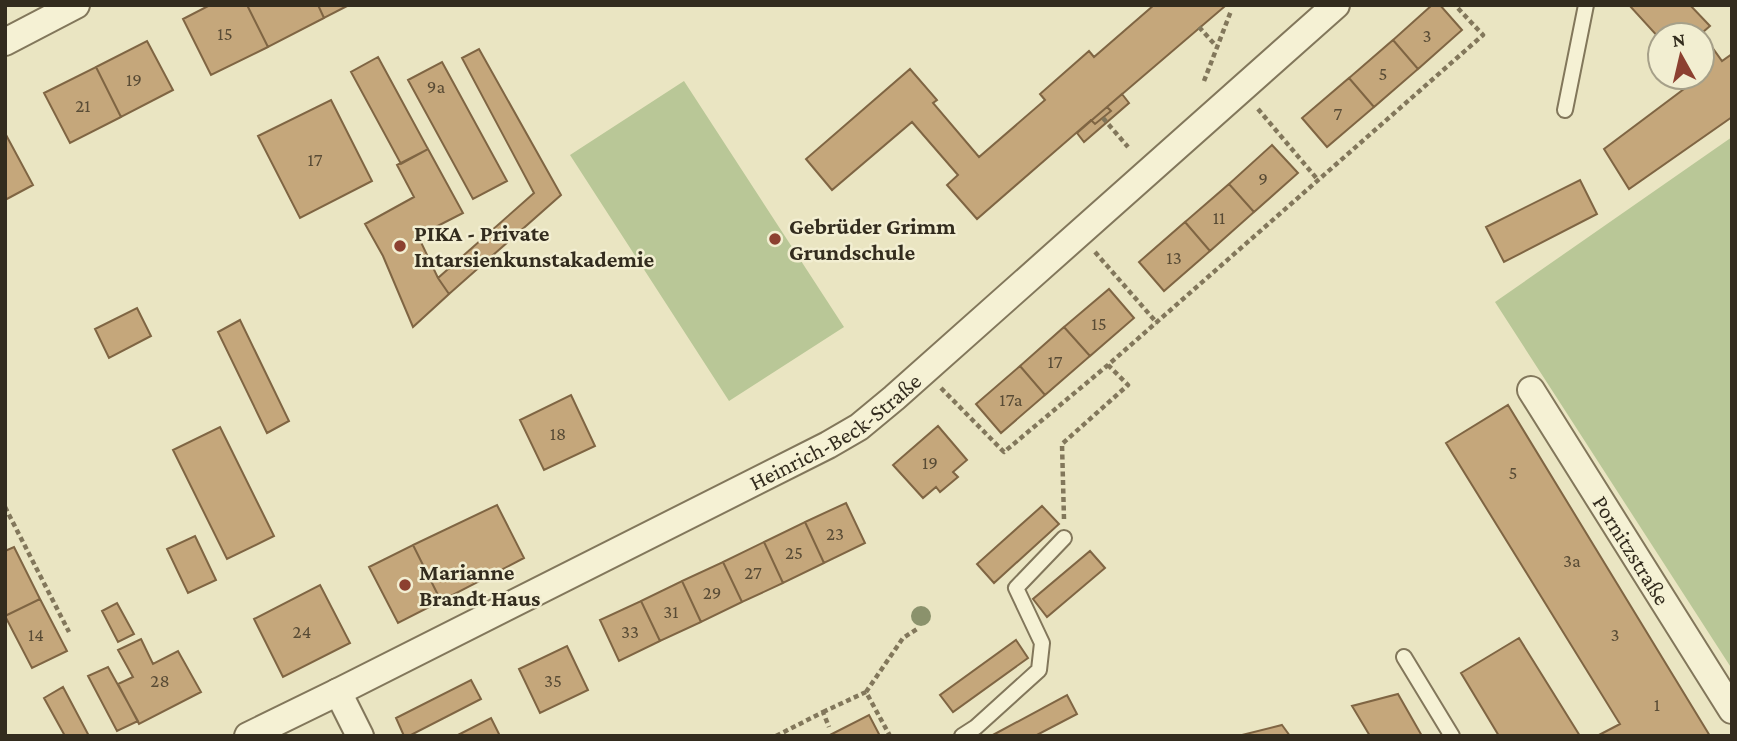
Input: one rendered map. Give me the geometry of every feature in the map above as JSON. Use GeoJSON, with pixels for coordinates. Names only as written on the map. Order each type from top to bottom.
{"type":"FeatureCollection","features":[{"type":"Feature","properties":{"kind":"street"},"geometry":{"type":"LineString","coordinates":[[5,42],[76,5]]}},
{"type":"Feature","properties":{"kind":"street","name":"Heinrich-Beck-Straße"},"geometry":{"type":"LineString","coordinates":[[248,736],[854,430],[894,398],[1336,5]]}},
{"type":"Feature","properties":{"kind":"street","name":"Pornitzstraße"},"geometry":{"type":"LineString","coordinates":[[1531,390],[1732,710]]}},
{"type":"Feature","properties":{"kind":"street"},"geometry":{"type":"LineString","coordinates":[[338,692],[360,736]]}},
{"type":"Feature","properties":{"kind":"lane"},"geometry":{"type":"LineString","coordinates":[[1565,110],[1586,5]]}},
{"type":"Feature","properties":{"kind":"lane"},"geometry":{"type":"LineString","coordinates":[[962,736],[976,727],[1039,670],[1042,643],[1016,588],[1065,538]]}},
{"type":"Feature","properties":{"kind":"lane"},"geometry":{"type":"LineString","coordinates":[[1404,657],[1452,736]]}},
{"type":"Feature","properties":{"kind":"path"},"geometry":{"type":"LineString","coordinates":[[942,388],[1004,452],[1157,323],[1483,35],[1455,5]]}},
{"type":"Feature","properties":{"kind":"path"},"geometry":{"type":"LineString","coordinates":[[1204,81],[1231,11]]}},
{"type":"Feature","properties":{"kind":"path"},"geometry":{"type":"LineString","coordinates":[[1199,27],[1217,47]]}},
{"type":"Feature","properties":{"kind":"path"},"geometry":{"type":"LineString","coordinates":[[1242,89],[1318,180]]}},
{"type":"Feature","properties":{"kind":"path"},"geometry":{"type":"LineString","coordinates":[[1103,118],[1128,147]]}},
{"type":"Feature","properties":{"kind":"path"},"geometry":{"type":"LineString","coordinates":[[1079,234],[1157,323]]}},
{"type":"Feature","properties":{"kind":"path"},"geometry":{"type":"LineString","coordinates":[[1065,538],[1062,444],[1128,385],[1108,365]]}},
{"type":"Feature","properties":{"kind":"path"},"geometry":{"type":"LineString","coordinates":[[5,507],[69,632]]}},
{"type":"Feature","properties":{"kind":"path"},"geometry":{"type":"LineString","coordinates":[[776,736],[866,692],[903,638],[917,629]]}},
{"type":"Feature","properties":{"kind":"path"},"geometry":{"type":"LineString","coordinates":[[866,692],[890,736]]}},
{"type":"Feature","properties":{"kind":"path"},"geometry":{"type":"LineString","coordinates":[[823,712],[829,727]]}},
{"type":"Feature","properties":{"kind":"green space"},"geometry":{"type":"Polygon","coordinates":[[[684,81],[844,327],[729,401],[570,155],[684,81]]]}},
{"type":"Feature","properties":{"kind":"green space"},"geometry":{"type":"Polygon","coordinates":[[[1732,137],[1732,669],[1495,302],[1732,137]]]}},
{"type":"Feature","properties":{"kind":"building"},"geometry":{"type":"Polygon","coordinates":[[[210,5],[247,5],[268,47],[211,75],[183,19],[210,5]]]}},
{"type":"Feature","properties":{"kind":"building"},"geometry":{"type":"Polygon","coordinates":[[[247,5],[318,5],[324,18],[268,47],[247,5]]]}},
{"type":"Feature","properties":{"kind":"building"},"geometry":{"type":"Polygon","coordinates":[[[318,5],[349,5],[324,18],[318,5]]]}},
{"type":"Feature","properties":{"kind":"building"},"geometry":{"type":"Polygon","coordinates":[[[1154,5],[1224,7],[1107,107],[1111,111],[1095,124],[1091,120],[977,219],[947,185],[958,175],[912,122],[832,190],[806,159],[910,69],[937,100],[933,103],[979,157],[1045,100],[1040,94],[1089,51],[1094,57],[1154,5]]]}},
{"type":"Feature","properties":{"kind":"building"},"geometry":{"type":"Polygon","coordinates":[[[1432,5],[1440,5],[1462,30],[1418,69],[1393,40],[1432,5]]]}},
{"type":"Feature","properties":{"kind":"building"},"geometry":{"type":"Polygon","coordinates":[[[1629,5],[1690,5],[1705,21],[1646,21],[1646,24],[1629,5]]]}},
{"type":"Feature","properties":{"kind":"building"},"geometry":{"type":"Polygon","coordinates":[[[1393,40],[1418,69],[1374,107],[1349,78],[1393,40]]]}},
{"type":"Feature","properties":{"kind":"building"},"geometry":{"type":"Polygon","coordinates":[[[147,41],[173,90],[121,117],[96,67],[147,41]]]}},
{"type":"Feature","properties":{"kind":"building"},"geometry":{"type":"Polygon","coordinates":[[[479,49],[561,195],[449,294],[438,278],[534,193],[462,58],[479,49]]]}},
{"type":"Feature","properties":{"kind":"building"},"geometry":{"type":"Polygon","coordinates":[[[1716,53],[1722,61],[1732,54],[1732,117],[1629,189],[1604,149],[1681,91],[1716,91],[1716,53]]]}},
{"type":"Feature","properties":{"kind":"building"},"geometry":{"type":"Polygon","coordinates":[[[378,57],[428,149],[401,164],[351,72],[378,57]]]}},
{"type":"Feature","properties":{"kind":"building"},"geometry":{"type":"Polygon","coordinates":[[[442,62],[507,181],[473,199],[408,80],[442,62]]]}},
{"type":"Feature","properties":{"kind":"building"},"geometry":{"type":"Polygon","coordinates":[[[96,67],[121,117],[70,143],[44,93],[96,67]]]}},
{"type":"Feature","properties":{"kind":"building"},"geometry":{"type":"Polygon","coordinates":[[[1349,78],[1374,107],[1327,147],[1302,118],[1349,78]]]}},
{"type":"Feature","properties":{"kind":"building"},"geometry":{"type":"Polygon","coordinates":[[[1122,94],[1129,103],[1084,142],[1077,133],[1122,94]]]}},
{"type":"Feature","properties":{"kind":"building"},"geometry":{"type":"Polygon","coordinates":[[[331,100],[372,181],[300,218],[258,136],[331,100]]]}},
{"type":"Feature","properties":{"kind":"building"},"geometry":{"type":"Polygon","coordinates":[[[5,133],[33,185],[5,200],[5,133]]]}},
{"type":"Feature","properties":{"kind":"building"},"geometry":{"type":"Polygon","coordinates":[[[1272,145],[1298,173],[1254,212],[1229,184],[1272,145]]]}},
{"type":"Feature","properties":{"kind":"building","name":"PIKA - Private Intarsienkunstakademie"},"geometry":{"type":"Polygon","coordinates":[[[428,149],[463,213],[418,236],[438,278],[449,294],[413,327],[383,256],[365,224],[414,197],[397,165],[428,149]]]}},
{"type":"Feature","properties":{"kind":"building"},"geometry":{"type":"Polygon","coordinates":[[[1580,180],[1597,214],[1504,262],[1486,227],[1580,180]]]}},
{"type":"Feature","properties":{"kind":"building"},"geometry":{"type":"Polygon","coordinates":[[[1229,184],[1254,212],[1210,251],[1185,222],[1229,184]]]}},
{"type":"Feature","properties":{"kind":"building"},"geometry":{"type":"Polygon","coordinates":[[[1185,222],[1210,251],[1164,291],[1139,262],[1185,222]]]}},
{"type":"Feature","properties":{"kind":"building"},"geometry":{"type":"Polygon","coordinates":[[[1109,289],[1134,318],[1090,356],[1064,327],[1109,289]]]}},
{"type":"Feature","properties":{"kind":"building"},"geometry":{"type":"Polygon","coordinates":[[[137,308],[151,336],[109,358],[95,329],[137,308]]]}},
{"type":"Feature","properties":{"kind":"building"},"geometry":{"type":"Polygon","coordinates":[[[240,320],[289,421],[267,433],[218,332],[240,320]]]}},
{"type":"Feature","properties":{"kind":"building"},"geometry":{"type":"Polygon","coordinates":[[[1064,327],[1090,356],[1045,395],[1020,366],[1064,327]]]}},
{"type":"Feature","properties":{"kind":"building"},"geometry":{"type":"Polygon","coordinates":[[[1020,366],[1045,395],[1001,433],[976,404],[1020,366]]]}},
{"type":"Feature","properties":{"kind":"building"},"geometry":{"type":"Polygon","coordinates":[[[571,395],[595,446],[544,470],[520,420],[571,395]]]}},
{"type":"Feature","properties":{"kind":"building"},"geometry":{"type":"Polygon","coordinates":[[[1508,405],[1710,736],[1597,736],[1620,724],[1446,443],[1508,405]]]}},
{"type":"Feature","properties":{"kind":"building"},"geometry":{"type":"Polygon","coordinates":[[[938,426],[967,460],[953,472],[958,477],[940,492],[936,487],[923,498],[893,465],[938,426]]]}},
{"type":"Feature","properties":{"kind":"building"},"geometry":{"type":"Polygon","coordinates":[[[220,427],[274,536],[227,559],[173,450],[220,427]]]}},
{"type":"Feature","properties":{"kind":"building"},"geometry":{"type":"Polygon","coordinates":[[[846,503],[865,543],[824,563],[805,522],[846,503]]]}},
{"type":"Feature","properties":{"kind":"building"},"geometry":{"type":"Polygon","coordinates":[[[497,505],[524,558],[441,601],[413,545],[497,505]]]}},
{"type":"Feature","properties":{"kind":"building"},"geometry":{"type":"Polygon","coordinates":[[[1042,506],[1059,524],[994,583],[977,564],[1042,506]]]}},
{"type":"Feature","properties":{"kind":"building"},"geometry":{"type":"Polygon","coordinates":[[[805,522],[824,563],[783,583],[764,542],[805,522]]]}},
{"type":"Feature","properties":{"kind":"building"},"geometry":{"type":"Polygon","coordinates":[[[195,536],[216,580],[188,593],[167,549],[195,536]]]}},
{"type":"Feature","properties":{"kind":"building"},"geometry":{"type":"Polygon","coordinates":[[[764,542],[783,583],[742,602],[723,562],[764,542]]]}},
{"type":"Feature","properties":{"kind":"building"},"geometry":{"type":"Polygon","coordinates":[[[413,545],[441,601],[398,623],[369,567],[413,545]]]}},
{"type":"Feature","properties":{"kind":"building"},"geometry":{"type":"Polygon","coordinates":[[[14,547],[40,599],[5,616],[5,551],[14,547]]]}},
{"type":"Feature","properties":{"kind":"building"},"geometry":{"type":"Polygon","coordinates":[[[1090,551],[1105,568],[1047,617],[1033,599],[1090,551]]]}},
{"type":"Feature","properties":{"kind":"building"},"geometry":{"type":"Polygon","coordinates":[[[723,562],[742,602],[701,622],[682,581],[723,562]]]}},
{"type":"Feature","properties":{"kind":"building"},"geometry":{"type":"Polygon","coordinates":[[[682,581],[701,622],[660,641],[641,601],[682,581]]]}},
{"type":"Feature","properties":{"kind":"building"},"geometry":{"type":"Polygon","coordinates":[[[320,585],[350,643],[283,677],[254,619],[320,585]]]}},
{"type":"Feature","properties":{"kind":"building"},"geometry":{"type":"Polygon","coordinates":[[[40,599],[67,651],[32,668],[5,616],[40,599]]]}},
{"type":"Feature","properties":{"kind":"building"},"geometry":{"type":"Polygon","coordinates":[[[641,601],[660,641],[619,661],[600,620],[641,601]]]}},
{"type":"Feature","properties":{"kind":"building"},"geometry":{"type":"Polygon","coordinates":[[[117,603],[134,634],[118,642],[102,611],[117,603]]]}},
{"type":"Feature","properties":{"kind":"building"},"geometry":{"type":"Polygon","coordinates":[[[1519,638],[1580,736],[1499,736],[1461,673],[1519,638]]]}},
{"type":"Feature","properties":{"kind":"building"},"geometry":{"type":"Polygon","coordinates":[[[141,639],[153,664],[178,651],[201,692],[139,724],[118,684],[133,677],[118,650],[141,639]]]}},
{"type":"Feature","properties":{"kind":"building"},"geometry":{"type":"Polygon","coordinates":[[[1016,640],[1028,658],[953,712],[940,695],[1016,640]]]}},
{"type":"Feature","properties":{"kind":"building"},"geometry":{"type":"Polygon","coordinates":[[[567,646],[588,690],[540,713],[519,669],[567,646]]]}},
{"type":"Feature","properties":{"kind":"building"},"geometry":{"type":"Polygon","coordinates":[[[108,667],[138,721],[117,731],[88,676],[108,667]]]}},
{"type":"Feature","properties":{"kind":"building"},"geometry":{"type":"Polygon","coordinates":[[[471,680],[481,699],[409,736],[404,736],[396,718],[471,680]]]}},
{"type":"Feature","properties":{"kind":"building"},"geometry":{"type":"Polygon","coordinates":[[[63,687],[89,736],[65,736],[44,698],[63,687]]]}},
{"type":"Feature","properties":{"kind":"building"},"geometry":{"type":"Polygon","coordinates":[[[1398,694],[1422,736],[1370,736],[1352,706],[1398,694]]]}},
{"type":"Feature","properties":{"kind":"building"},"geometry":{"type":"Polygon","coordinates":[[[1067,695],[1077,714],[1035,736],[991,736],[1067,695]]]}},
{"type":"Feature","properties":{"kind":"building"},"geometry":{"type":"Polygon","coordinates":[[[869,715],[880,736],[828,736],[869,715]]]}},
{"type":"Feature","properties":{"kind":"building"},"geometry":{"type":"Polygon","coordinates":[[[491,718],[500,736],[456,736],[491,718]]]}},
{"type":"Feature","properties":{"kind":"building"},"geometry":{"type":"Polygon","coordinates":[[[1282,725],[1290,736],[1238,736],[1282,725]]]}},
{"type":"Feature","properties":{"kind":"place","name":"Gebrüder Grimm Grundschule"},"geometry":{"type":"Point","coordinates":[775,239]}},
{"type":"Feature","properties":{"kind":"place","name":"PIKA - Private Intarsienkunstakademie"},"geometry":{"type":"Point","coordinates":[400,246]}},
{"type":"Feature","properties":{"kind":"place","name":"Marianne Brandt Haus"},"geometry":{"type":"Point","coordinates":[405,585]}}]}
